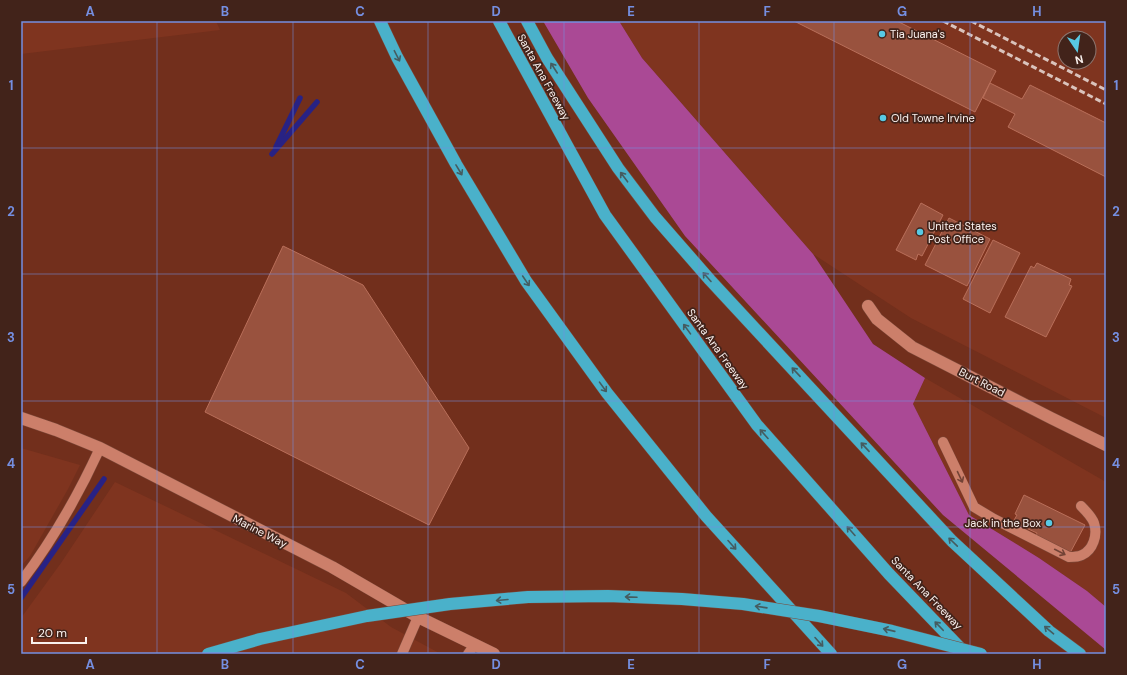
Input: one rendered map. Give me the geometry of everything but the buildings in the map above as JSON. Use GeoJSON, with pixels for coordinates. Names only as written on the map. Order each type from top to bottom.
{"type":"FeatureCollection","features":[{"type":"Feature","properties":{"kind":"highway"},"geometry":{"type":"LineString","coordinates":[[380,21],[397,57],[456,164],[526,281],[607,393],[706,516],[831,654]]}},
{"type":"Feature","properties":{"kind":"highway","name":"Santa Ana Freeway"},"geometry":{"type":"LineString","coordinates":[[499,21],[605,215],[757,425],[889,574],[966,654]]}},
{"type":"Feature","properties":{"kind":"highway"},"geometry":{"type":"LineString","coordinates":[[527,21],[547,58],[618,168],[655,217],[705,274],[952,541],[1050,632],[1080,654]]}},
{"type":"Feature","properties":{"kind":"highway"},"geometry":{"type":"LineString","coordinates":[[208,654],[260,639],[367,616],[427,607],[528,597],[608,596],[682,599],[743,604],[820,616],[892,631],[981,654]]}},
{"type":"Feature","properties":{"kind":"main road","name":"Burt Road"},"geometry":{"type":"LineString","coordinates":[[868,306],[877,319],[912,347],[1106,445]]}},
{"type":"Feature","properties":{"kind":"main road","name":"Marine Way"},"geometry":{"type":"LineString","coordinates":[[21,418],[56,430],[100,448],[332,567],[472,649],[494,654]]}},
{"type":"Feature","properties":{"kind":"lane"},"geometry":{"type":"LineString","coordinates":[[943,442],[974,507],[994,519],[1069,557],[1081,556],[1089,550],[1094,541],[1094,523],[1081,506]]}},
{"type":"Feature","properties":{"kind":"lane"},"geometry":{"type":"LineString","coordinates":[[21,582],[36,562],[79,493],[100,448]]}},
{"type":"Feature","properties":{"kind":"lane"},"geometry":{"type":"LineString","coordinates":[[402,654],[418,617]]}},
{"type":"Feature","properties":{"kind":"shaded area"},"geometry":{"type":"Polygon","coordinates":[[[21,21],[216,21],[220,30],[21,54],[21,21]]]}},
{"type":"Feature","properties":{"kind":"shaded area"},"geometry":{"type":"Polygon","coordinates":[[[543,21],[619,21],[642,58],[813,254],[873,344],[925,378],[913,404],[969,515],[1039,558],[1087,591],[1106,607],[1106,650],[943,515],[685,236],[588,98],[543,21]]]}},
{"type":"Feature","properties":{"kind":"shaded area"},"geometry":{"type":"Polygon","coordinates":[[[619,21],[1106,21],[1106,418],[911,318],[813,254],[642,58],[619,21]]]}},
{"type":"Feature","properties":{"kind":"shaded area"},"geometry":{"type":"Polygon","coordinates":[[[925,378],[1106,482],[1106,607],[1087,591],[1039,558],[969,515],[913,404],[925,378]]]}},
{"type":"Feature","properties":{"kind":"shaded area"},"geometry":{"type":"Polygon","coordinates":[[[21,448],[80,465],[30,556],[21,566],[21,448]]]}},
{"type":"Feature","properties":{"kind":"shaded area"},"geometry":{"type":"Polygon","coordinates":[[[115,482],[346,593],[391,627],[441,654],[21,654],[21,618],[61,563],[115,482]]]}},
{"type":"Feature","properties":{"kind":"waterway"},"geometry":{"type":"LineString","coordinates":[[276,147],[300,98]]}},
{"type":"Feature","properties":{"kind":"waterway"},"geometry":{"type":"LineString","coordinates":[[272,154],[317,102]]}},
{"type":"Feature","properties":{"kind":"waterway"},"geometry":{"type":"LineString","coordinates":[[21,598],[104,479]]}},
{"type":"Feature","properties":{"kind":"railway"},"geometry":{"type":"LineString","coordinates":[[943,21],[1106,104]]}},
{"type":"Feature","properties":{"kind":"railway"},"geometry":{"type":"LineString","coordinates":[[971,21],[1106,90]]}},
{"type":"Feature","properties":{"kind":"place","name":"Tia Juana's"},"geometry":{"type":"Point","coordinates":[882,34]}},
{"type":"Feature","properties":{"kind":"place","name":"Old Towne Irvine"},"geometry":{"type":"Point","coordinates":[883,118]}},
{"type":"Feature","properties":{"kind":"place","name":"United States Post Office"},"geometry":{"type":"Point","coordinates":[920,232]}},
{"type":"Feature","properties":{"kind":"place","name":"Jack in the Box"},"geometry":{"type":"Point","coordinates":[1049,523]}}]}
